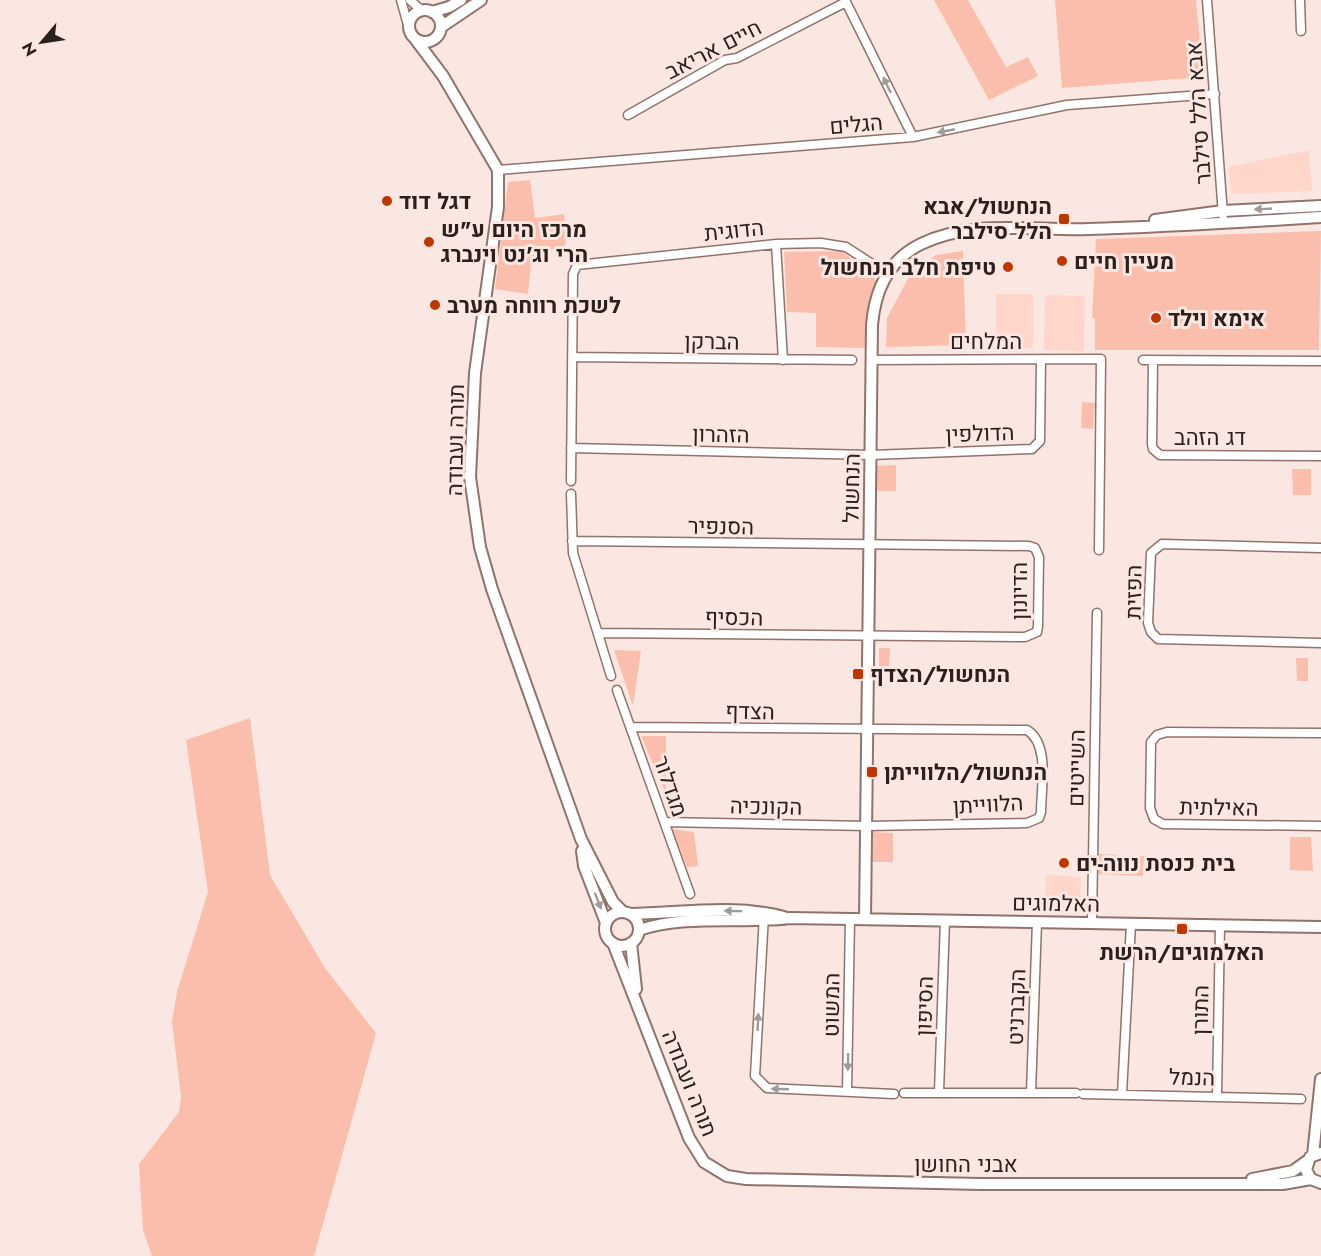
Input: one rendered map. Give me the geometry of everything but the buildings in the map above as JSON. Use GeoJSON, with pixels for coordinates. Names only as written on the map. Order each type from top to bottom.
{"type":"FeatureCollection","features":[{"type":"Feature","properties":{"kind":"street"},"geometry":{"type":"LineString","coordinates":[[401,0],[410,34],[443,76],[498,170]]}},
{"type":"Feature","properties":{"kind":"street"},"geometry":{"type":"LineString","coordinates":[[410,0],[439,18],[441,27],[438,36],[431,42],[416,40]]}},
{"type":"Feature","properties":{"kind":"street"},"geometry":{"type":"LineString","coordinates":[[408,25],[413,14],[449,8],[461,0]]}},
{"type":"Feature","properties":{"kind":"street"},"geometry":{"type":"LineString","coordinates":[[441,27],[482,0]]}},
{"type":"Feature","properties":{"kind":"street","name":"אבא הלל סילבר"},"geometry":{"type":"LineString","coordinates":[[1207,0],[1223,223]]}},
{"type":"Feature","properties":{"kind":"street"},"geometry":{"type":"LineString","coordinates":[[1300,0],[1301,31]]}},
{"type":"Feature","properties":{"kind":"street"},"geometry":{"type":"LineString","coordinates":[[845,1],[913,137]]}},
{"type":"Feature","properties":{"kind":"street","name":"חיים אריאב"},"geometry":{"type":"LineString","coordinates":[[628,114],[724,60],[736,58],[845,1]]}},
{"type":"Feature","properties":{"kind":"street"},"geometry":{"type":"LineString","coordinates":[[431,42],[443,76]]}},
{"type":"Feature","properties":{"kind":"street","name":"הגלים"},"geometry":{"type":"LineString","coordinates":[[498,170],[913,137],[1067,105],[1215,94]]}},
{"type":"Feature","properties":{"kind":"street","name":"תורה ועבודה"},"geometry":{"type":"LineString","coordinates":[[498,170],[498,207],[475,373],[470,477],[474,514],[492,589],[581,839],[613,902],[626,912]]}},
{"type":"Feature","properties":{"kind":"street","name":"הנחשול"},"geometry":{"type":"LineString","coordinates":[[1086,229],[1222,211],[1321,206]]}},
{"type":"Feature","properties":{"kind":"street","name":"הנחשול"},"geometry":{"type":"LineString","coordinates":[[866,919],[873,308],[886,273],[905,253],[932,239],[991,229],[1086,229],[1321,217]]}},
{"type":"Feature","properties":{"kind":"street","name":"הדוגית"},"geometry":{"type":"LineString","coordinates":[[572,357],[573,274],[577,265],[776,244],[821,243],[846,247],[886,273]]}},
{"type":"Feature","properties":{"kind":"street"},"geometry":{"type":"LineString","coordinates":[[776,244],[783,360]]}},
{"type":"Feature","properties":{"kind":"street"},"geometry":{"type":"LineString","coordinates":[[571,481],[572,357]]}},
{"type":"Feature","properties":{"kind":"street","name":"הברקן"},"geometry":{"type":"LineString","coordinates":[[572,357],[852,360]]}},
{"type":"Feature","properties":{"kind":"street","name":"הדולפין"},"geometry":{"type":"LineString","coordinates":[[871,455],[1036,448],[1040,441],[1041,359]]}},
{"type":"Feature","properties":{"kind":"street","name":"המלחים"},"geometry":{"type":"LineString","coordinates":[[872,360],[1101,359],[1099,550]]}},
{"type":"Feature","properties":{"kind":"street"},"geometry":{"type":"LineString","coordinates":[[1143,360],[1321,361]]}},
{"type":"Feature","properties":{"kind":"street","name":"דג הזהב"},"geometry":{"type":"LineString","coordinates":[[1153,361],[1152,444],[1155,452],[1160,454],[1321,456]]}},
{"type":"Feature","properties":{"kind":"street","name":"הזהרון"},"geometry":{"type":"LineString","coordinates":[[571,448],[871,455]]}},
{"type":"Feature","properties":{"kind":"street"},"geometry":{"type":"LineString","coordinates":[[571,494],[573,553],[611,676]]}},
{"type":"Feature","properties":{"kind":"street","name":"הסנפיר"},"geometry":{"type":"LineString","coordinates":[[572,542],[870,546]]}},
{"type":"Feature","properties":{"kind":"street","name":"הפזית"},"geometry":{"type":"LineString","coordinates":[[1321,548],[1162,544],[1151,553],[1148,623],[1151,632],[1158,639],[1321,643]]}},
{"type":"Feature","properties":{"kind":"street","name":"הדיונון"},"geometry":{"type":"LineString","coordinates":[[869,638],[1025,637],[1033,635],[1038,626],[1039,580],[1039,557],[1035,548],[1029,546],[870,546]]}},
{"type":"Feature","properties":{"kind":"street","name":"השייטים"},"geometry":{"type":"LineString","coordinates":[[1092,923],[1097,613]]}},
{"type":"Feature","properties":{"kind":"street","name":"הכסיף"},"geometry":{"type":"LineString","coordinates":[[598,633],[869,638]]}},
{"type":"Feature","properties":{"kind":"street","name":"מגדלור"},"geometry":{"type":"LineString","coordinates":[[617,690],[690,894]]}},
{"type":"Feature","properties":{"kind":"street","name":"הצדף"},"geometry":{"type":"LineString","coordinates":[[632,727],[868,731]]}},
{"type":"Feature","properties":{"kind":"street","name":"הלווייתן"},"geometry":{"type":"LineString","coordinates":[[867,826],[1027,823],[1039,818],[1041,812],[1041,746],[1034,734],[1027,730],[868,731]]}},
{"type":"Feature","properties":{"kind":"street","name":"האילתית"},"geometry":{"type":"LineString","coordinates":[[1321,733],[1167,732],[1157,735],[1151,742],[1150,808],[1154,819],[1163,824],[1321,826]]}},
{"type":"Feature","properties":{"kind":"street","name":"הקונכיה"},"geometry":{"type":"LineString","coordinates":[[664,822],[867,826]]}},
{"type":"Feature","properties":{"kind":"street","name":"תורה ועבודה"},"geometry":{"type":"LineString","coordinates":[[581,839],[584,866],[606,923]]}},
{"type":"Feature","properties":{"kind":"street","name":"האלמוגים"},"geometry":{"type":"LineString","coordinates":[[626,912],[695,910],[790,918],[1321,927]]}},
{"type":"Feature","properties":{"kind":"street"},"geometry":{"type":"LineString","coordinates":[[626,912],[638,921],[639,930],[631,943],[622,946],[613,943],[606,934],[606,923],[612,915],[626,912]]}},
{"type":"Feature","properties":{"kind":"street"},"geometry":{"type":"LineString","coordinates":[[764,916],[755,1076],[767,1088],[894,1094]]}},
{"type":"Feature","properties":{"kind":"street","name":"האלמוגים"},"geometry":{"type":"LineString","coordinates":[[639,930],[665,923],[764,916]]}},
{"type":"Feature","properties":{"kind":"street","name":"המשוט"},"geometry":{"type":"LineString","coordinates":[[847,1091],[850,919]]}},
{"type":"Feature","properties":{"kind":"street","name":"הסיפון"},"geometry":{"type":"LineString","coordinates":[[939,1092],[945,921]]}},
{"type":"Feature","properties":{"kind":"street","name":"הקברניט"},"geometry":{"type":"LineString","coordinates":[[1031,1092],[1037,922]]}},
{"type":"Feature","properties":{"kind":"street"},"geometry":{"type":"LineString","coordinates":[[1122,1094],[1131,924]]}},
{"type":"Feature","properties":{"kind":"street","name":"התורן"},"geometry":{"type":"LineString","coordinates":[[1217,1096],[1220,925]]}},
{"type":"Feature","properties":{"kind":"street","name":"תורה ועבודה"},"geometry":{"type":"LineString","coordinates":[[613,943],[689,1138],[704,1162],[715,1169]]}},
{"type":"Feature","properties":{"kind":"street","name":"תורה ועבודה"},"geometry":{"type":"LineString","coordinates":[[631,943],[638,1004]]}},
{"type":"Feature","properties":{"kind":"street"},"geometry":{"type":"LineString","coordinates":[[1316,1181],[1306,1170],[1314,1156],[1321,1103],[1321,1079]]}},
{"type":"Feature","properties":{"kind":"street","name":"הנמל"},"geometry":{"type":"LineString","coordinates":[[904,1094],[1031,1092],[1301,1100]]}},
{"type":"Feature","properties":{"kind":"street","name":"אבני החושן"},"geometry":{"type":"LineString","coordinates":[[1219,1184],[1293,1171],[1314,1156]]}},
{"type":"Feature","properties":{"kind":"street","name":"אבני החושן"},"geometry":{"type":"LineString","coordinates":[[715,1169],[727,1176],[785,1181],[1219,1184],[1283,1184],[1316,1181]]}},
{"type":"Feature","properties":{"kind":"shaded area"},"geometry":{"type":"Polygon","coordinates":[[[934,0],[968,0],[1006,67],[1028,57],[1038,76],[989,100],[934,0]]]}},
{"type":"Feature","properties":{"kind":"shaded area"},"geometry":{"type":"Polygon","coordinates":[[[1055,0],[1196,0],[1203,77],[1062,88],[1055,0]]]}},
{"type":"Feature","properties":{"kind":"shaded area"},"geometry":{"type":"Polygon","coordinates":[[[1309,150],[1312,191],[1232,194],[1228,167],[1309,150]]]}},
{"type":"Feature","properties":{"kind":"shaded area"},"geometry":{"type":"Polygon","coordinates":[[[530,180],[535,218],[564,214],[566,245],[543,252],[531,263],[528,294],[495,289],[508,182],[530,180]]]}},
{"type":"Feature","properties":{"kind":"shaded area"},"geometry":{"type":"Polygon","coordinates":[[[1321,231],[1319,350],[1095,350],[1095,319],[1092,318],[1096,239],[1321,231]]]}},
{"type":"Feature","properties":{"kind":"shaded area"},"geometry":{"type":"Polygon","coordinates":[[[842,251],[876,280],[868,312],[867,348],[816,347],[816,313],[787,312],[784,252],[842,251]]]}},
{"type":"Feature","properties":{"kind":"shaded area"},"geometry":{"type":"Polygon","coordinates":[[[963,251],[966,345],[886,347],[887,318],[911,273],[936,255],[963,251]]]}},
{"type":"Feature","properties":{"kind":"shaded area"},"geometry":{"type":"Polygon","coordinates":[[[996,294],[1033,294],[1033,348],[996,347],[996,294]]]}},
{"type":"Feature","properties":{"kind":"shaded area"},"geometry":{"type":"Polygon","coordinates":[[[1045,295],[1085,296],[1084,351],[1044,350],[1045,295]]]}},
{"type":"Feature","properties":{"kind":"shaded area"},"geometry":{"type":"Polygon","coordinates":[[[1082,402],[1095,403],[1093,429],[1081,428],[1082,402]]]}},
{"type":"Feature","properties":{"kind":"shaded area"},"geometry":{"type":"Polygon","coordinates":[[[896,465],[896,491],[875,491],[876,466],[896,465]]]}},
{"type":"Feature","properties":{"kind":"shaded area"},"geometry":{"type":"Polygon","coordinates":[[[1292,469],[1311,469],[1311,495],[1293,495],[1292,469]]]}},
{"type":"Feature","properties":{"kind":"shaded area"},"geometry":{"type":"Polygon","coordinates":[[[879,648],[890,648],[889,670],[879,669],[879,648]]]}},
{"type":"Feature","properties":{"kind":"shaded area"},"geometry":{"type":"Polygon","coordinates":[[[614,650],[641,651],[633,706],[614,650]]]}},
{"type":"Feature","properties":{"kind":"shaded area"},"geometry":{"type":"Polygon","coordinates":[[[1296,658],[1308,658],[1308,681],[1297,681],[1296,658]]]}},
{"type":"Feature","properties":{"kind":"shaded area"},"geometry":{"type":"Polygon","coordinates":[[[250,718],[270,875],[325,968],[376,1033],[314,1256],[152,1256],[143,1230],[139,1164],[179,1112],[181,1097],[172,1022],[177,992],[208,892],[186,740],[250,718]]]}},
{"type":"Feature","properties":{"kind":"shaded area"},"geometry":{"type":"Polygon","coordinates":[[[641,736],[666,736],[666,794],[641,736]]]}},
{"type":"Feature","properties":{"kind":"shaded area"},"geometry":{"type":"Polygon","coordinates":[[[672,829],[694,832],[698,866],[687,867],[672,829]]]}},
{"type":"Feature","properties":{"kind":"shaded area"},"geometry":{"type":"Polygon","coordinates":[[[871,832],[893,833],[893,862],[871,862],[871,832]]]}},
{"type":"Feature","properties":{"kind":"shaded area"},"geometry":{"type":"Polygon","coordinates":[[[1290,837],[1311,837],[1313,871],[1290,870],[1290,837]]]}},
{"type":"Feature","properties":{"kind":"shaded area"},"geometry":{"type":"Polygon","coordinates":[[[1096,854],[1144,856],[1143,876],[1096,874],[1096,854]]]}},
{"type":"Feature","properties":{"kind":"shaded area"},"geometry":{"type":"Polygon","coordinates":[[[1046,875],[1081,877],[1080,908],[1045,907],[1046,875]]]}},
{"type":"Feature","properties":{"kind":"place","name":"דגל דוד"},"geometry":{"type":"Point","coordinates":[387,201]}},
{"type":"Feature","properties":{"kind":"place","name":"הנחשול/אבא הלל סילבר"},"geometry":{"type":"Point","coordinates":[1064,219]}},
{"type":"Feature","properties":{"kind":"place","name":"מרכז היום ע\"ש הרי וג'נט וינברג"},"geometry":{"type":"Point","coordinates":[429,242]}},
{"type":"Feature","properties":{"kind":"place","name":"מעיין חיים"},"geometry":{"type":"Point","coordinates":[1062,261]}},
{"type":"Feature","properties":{"kind":"place","name":"טיפת חלב הנחשול"},"geometry":{"type":"Point","coordinates":[1008,267]}},
{"type":"Feature","properties":{"kind":"place","name":"לשכת רווחה מערב"},"geometry":{"type":"Point","coordinates":[435,305]}},
{"type":"Feature","properties":{"kind":"place","name":"אימא וילד"},"geometry":{"type":"Point","coordinates":[1156,318]}},
{"type":"Feature","properties":{"kind":"place","name":"הנחשול/הצדף"},"geometry":{"type":"Point","coordinates":[858,674]}},
{"type":"Feature","properties":{"kind":"place","name":"הנחשול/הלווייתן"},"geometry":{"type":"Point","coordinates":[872,772]}},
{"type":"Feature","properties":{"kind":"place","name":"בית כנסת נווה-ים"},"geometry":{"type":"Point","coordinates":[1064,863]}},
{"type":"Feature","properties":{"kind":"place","name":"האלמוגים/הרשת"},"geometry":{"type":"Point","coordinates":[1182,929]}}]}
